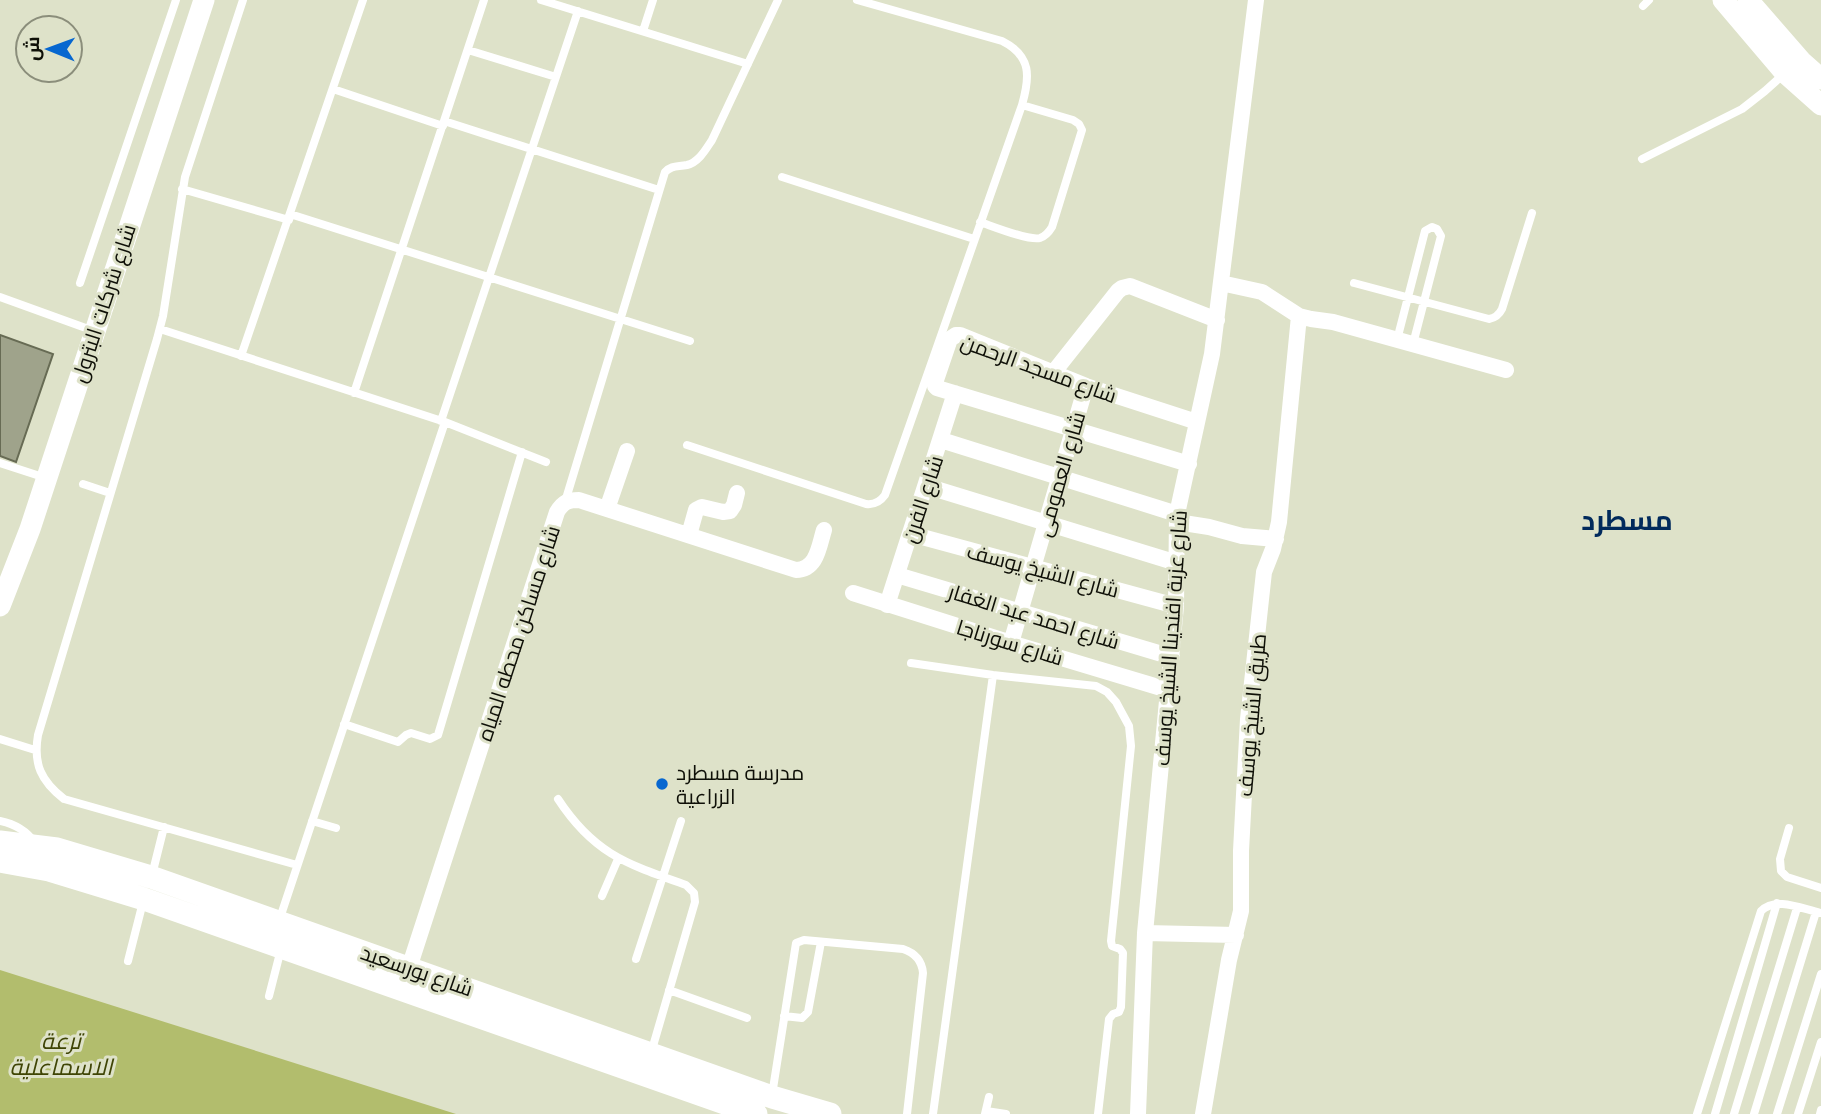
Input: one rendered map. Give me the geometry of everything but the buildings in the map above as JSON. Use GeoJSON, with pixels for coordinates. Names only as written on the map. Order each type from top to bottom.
{"type":"FeatureCollection","features":[{"type":"Feature","properties":{"kind":"main road","name":"شارع بورسعيد"},"geometry":{"type":"LineString","coordinates":[[0,842],[57,849],[151,877],[772,1097],[830,1114]]}},
{"type":"Feature","properties":{"kind":"main road","name":"شارع بورسعيد"},"geometry":{"type":"LineString","coordinates":[[0,861],[49,870],[144,899],[756,1114]]}},
{"type":"Feature","properties":{"kind":"street","name":"شارع شركات البترول"},"geometry":{"type":"LineString","coordinates":[[0,606],[30,529],[204,0]]}},
{"type":"Feature","properties":{"kind":"street","name":"شارع عزبة افندينا الشيخ يوسف"},"geometry":{"type":"LineString","coordinates":[[1139,1114],[1145,933],[1176,606],[1177,518],[1212,354],[1256,0]]}},
{"type":"Feature","properties":{"kind":"street"},"geometry":{"type":"LineString","coordinates":[[1723,0],[1785,73],[1821,105]]}},
{"type":"Feature","properties":{"kind":"street"},"geometry":{"type":"LineString","coordinates":[[1748,0],[1801,61],[1821,79]]}},
{"type":"Feature","properties":{"kind":"street"},"geometry":{"type":"LineString","coordinates":[[1221,284],[1262,292],[1299,316],[1334,322],[1506,370]]}},
{"type":"Feature","properties":{"kind":"street"},"geometry":{"type":"LineString","coordinates":[[1053,373],[1118,291],[1125,286],[1217,320]]}},
{"type":"Feature","properties":{"kind":"street","name":"طريق الشيخ يوسف"},"geometry":{"type":"LineString","coordinates":[[1203,1114],[1229,960],[1241,911],[1241,851],[1248,719],[1264,572],[1279,522],[1299,316]]}},
{"type":"Feature","properties":{"kind":"street","name":"شارع مسجد الرحمن"},"geometry":{"type":"LineString","coordinates":[[956,393],[934,386],[950,339],[956,335],[1086,386],[1197,422]]}},
{"type":"Feature","properties":{"kind":"street","name":"شارع العمومى"},"geometry":{"type":"LineString","coordinates":[[1010,643],[1086,386]]}},
{"type":"Feature","properties":{"kind":"street"},"geometry":{"type":"LineString","coordinates":[[956,393],[1189,464]]}},
{"type":"Feature","properties":{"kind":"street","name":"شارع الفرن"},"geometry":{"type":"LineString","coordinates":[[887,605],[956,393]]}},
{"type":"Feature","properties":{"kind":"street"},"geometry":{"type":"LineString","coordinates":[[941,440],[1177,518],[1242,536],[1276,539]]}},
{"type":"Feature","properties":{"kind":"street"},"geometry":{"type":"LineString","coordinates":[[607,509],[627,451]]}},
{"type":"Feature","properties":{"kind":"street"},"geometry":{"type":"LineString","coordinates":[[926,486],[1177,563]]}},
{"type":"Feature","properties":{"kind":"street"},"geometry":{"type":"LineString","coordinates":[[689,535],[696,510],[702,507],[730,511],[737,493]]}},
{"type":"Feature","properties":{"kind":"street","name":"شارع مساكن محطه المياه"},"geometry":{"type":"LineString","coordinates":[[409,968],[557,512],[562,504],[579,500],[801,570],[814,561],[824,530]]}},
{"type":"Feature","properties":{"kind":"street","name":"شارع الشيخ يوسف"},"geometry":{"type":"LineString","coordinates":[[911,534],[1176,606]]}},
{"type":"Feature","properties":{"kind":"street","name":"شارع احمد عبد الغفار"},"geometry":{"type":"LineString","coordinates":[[897,575],[1172,657]]}},
{"type":"Feature","properties":{"kind":"street","name":"شارع سورناجا"},"geometry":{"type":"LineString","coordinates":[[853,593],[1168,690]]}},
{"type":"Feature","properties":{"kind":"street"},"geometry":{"type":"LineString","coordinates":[[1145,933],[1236,935]]}},
{"type":"Feature","properties":{"kind":"lane"},"geometry":{"type":"LineString","coordinates":[[79,283],[176,0]]}},
{"type":"Feature","properties":{"kind":"lane"},"geometry":{"type":"LineString","coordinates":[[243,0],[182,189],[160,329],[35,750],[36,760],[44,778],[64,799],[297,865]]}},
{"type":"Feature","properties":{"kind":"lane"},"geometry":{"type":"LineString","coordinates":[[242,356],[363,0]]}},
{"type":"Feature","properties":{"kind":"lane"},"geometry":{"type":"LineString","coordinates":[[354,393],[485,0]]}},
{"type":"Feature","properties":{"kind":"lane"},"geometry":{"type":"LineString","coordinates":[[541,0],[748,64]]}},
{"type":"Feature","properties":{"kind":"lane"},"geometry":{"type":"LineString","coordinates":[[643,31],[653,0]]}},
{"type":"Feature","properties":{"kind":"lane"},"geometry":{"type":"LineString","coordinates":[[565,502],[665,172],[676,165],[692,163],[705,150],[778,0]]}},
{"type":"Feature","properties":{"kind":"lane"},"geometry":{"type":"LineString","coordinates":[[687,445],[866,503],[879,502],[885,495],[1022,105],[1027,86],[1027,70],[1021,55],[1002,41],[857,0]]}},
{"type":"Feature","properties":{"kind":"lane"},"geometry":{"type":"LineString","coordinates":[[279,922],[578,11]]}},
{"type":"Feature","properties":{"kind":"lane"},"geometry":{"type":"LineString","coordinates":[[468,51],[556,77]]}},
{"type":"Feature","properties":{"kind":"lane"},"geometry":{"type":"LineString","coordinates":[[1642,159],[1742,109],[1785,73]]}},
{"type":"Feature","properties":{"kind":"lane"},"geometry":{"type":"LineString","coordinates":[[333,89],[659,190]]}},
{"type":"Feature","properties":{"kind":"lane"},"geometry":{"type":"LineString","coordinates":[[980,222],[1036,239],[1046,235],[1052,227],[1082,130],[1073,120],[1022,105]]}},
{"type":"Feature","properties":{"kind":"lane"},"geometry":{"type":"LineString","coordinates":[[782,177],[974,239]]}},
{"type":"Feature","properties":{"kind":"lane"},"geometry":{"type":"LineString","coordinates":[[182,189],[401,250],[691,341]]}},
{"type":"Feature","properties":{"kind":"lane"},"geometry":{"type":"LineString","coordinates":[[1354,283],[1489,319],[1497,316],[1502,309],[1532,213]]}},
{"type":"Feature","properties":{"kind":"lane"},"geometry":{"type":"LineString","coordinates":[[1428,228],[1437,229],[1441,236],[1424,302],[1405,342],[1408,297],[1425,231],[1428,228]]}},
{"type":"Feature","properties":{"kind":"lane"},"geometry":{"type":"LineString","coordinates":[[1416,268],[1432,272]]}},
{"type":"Feature","properties":{"kind":"lane"},"geometry":{"type":"LineString","coordinates":[[0,297],[94,331]]}},
{"type":"Feature","properties":{"kind":"lane"},"geometry":{"type":"LineString","coordinates":[[160,329],[443,422],[546,462]]}},
{"type":"Feature","properties":{"kind":"lane"},"geometry":{"type":"LineString","coordinates":[[344,724],[398,742],[411,733],[430,739],[438,735],[522,452]]}},
{"type":"Feature","properties":{"kind":"lane"},"geometry":{"type":"LineString","coordinates":[[0,463],[46,478]]}},
{"type":"Feature","properties":{"kind":"lane"},"geometry":{"type":"LineString","coordinates":[[83,484],[110,493]]}},
{"type":"Feature","properties":{"kind":"lane"},"geometry":{"type":"LineString","coordinates":[[911,663],[1096,686],[1107,692],[1127,720],[1131,746],[1111,944],[1124,953],[1121,1007],[1110,1019],[1098,1114]]}},
{"type":"Feature","properties":{"kind":"lane"},"geometry":{"type":"LineString","coordinates":[[933,1114],[993,675]]}},
{"type":"Feature","properties":{"kind":"lane"},"geometry":{"type":"LineString","coordinates":[[0,739],[35,750]]}},
{"type":"Feature","properties":{"kind":"lane"},"geometry":{"type":"LineString","coordinates":[[558,799],[574,822],[606,851],[618,859],[686,885],[691,888],[695,897],[651,1054]]}},
{"type":"Feature","properties":{"kind":"lane"},"geometry":{"type":"LineString","coordinates":[[0,821],[20,828],[33,839],[37,847]]}},
{"type":"Feature","properties":{"kind":"lane"},"geometry":{"type":"LineString","coordinates":[[312,821],[336,828]]}},
{"type":"Feature","properties":{"kind":"lane"},"geometry":{"type":"LineString","coordinates":[[636,959],[681,821]]}},
{"type":"Feature","properties":{"kind":"lane"},"geometry":{"type":"LineString","coordinates":[[151,877],[164,827]]}},
{"type":"Feature","properties":{"kind":"lane"},"geometry":{"type":"LineString","coordinates":[[1789,828],[1780,859],[1781,871],[1787,877],[1821,888]]}},
{"type":"Feature","properties":{"kind":"lane"},"geometry":{"type":"LineString","coordinates":[[602,896],[618,859]]}},
{"type":"Feature","properties":{"kind":"lane"},"geometry":{"type":"LineString","coordinates":[[128,961],[144,899]]}},
{"type":"Feature","properties":{"kind":"lane"},"geometry":{"type":"LineString","coordinates":[[1715,1114],[1777,903]]}},
{"type":"Feature","properties":{"kind":"lane"},"geometry":{"type":"LineString","coordinates":[[1697,1114],[1759,915],[1768,905],[1777,903],[1818,913],[1754,1114]]}},
{"type":"Feature","properties":{"kind":"lane"},"geometry":{"type":"LineString","coordinates":[[1734,1114],[1797,908]]}},
{"type":"Feature","properties":{"kind":"lane"},"geometry":{"type":"LineString","coordinates":[[772,1097],[796,943],[801,940],[903,949],[921,963],[923,978],[907,1114]]}},
{"type":"Feature","properties":{"kind":"lane"},"geometry":{"type":"LineString","coordinates":[[785,1016],[802,1018],[808,1012],[821,942]]}},
{"type":"Feature","properties":{"kind":"lane"},"geometry":{"type":"LineString","coordinates":[[269,996],[281,947]]}},
{"type":"Feature","properties":{"kind":"lane"},"geometry":{"type":"LineString","coordinates":[[1777,1114],[1821,974]]}},
{"type":"Feature","properties":{"kind":"lane"},"geometry":{"type":"LineString","coordinates":[[669,990],[747,1018]]}},
{"type":"Feature","properties":{"kind":"lane"},"geometry":{"type":"LineString","coordinates":[[1798,1114],[1821,1042]]}},
{"type":"Feature","properties":{"kind":"lane"},"geometry":{"type":"LineString","coordinates":[[989,1097],[986,1112],[1006,1114]]}},
{"type":"Feature","properties":{"kind":"water","name":"ترعة الاسماعلية"},"geometry":{"type":"Polygon","coordinates":[[[0,970],[456,1114],[0,1114],[0,970]]]}},
{"type":"Feature","properties":{"kind":"place","name":"مدرسة مسطرد الزراعية"},"geometry":{"type":"Point","coordinates":[662,784]}},
{"type":"Feature","properties":{"kind":"district","name":"مسطرد"},"geometry":{"type":"Point","coordinates":[1627,519]}}]}
